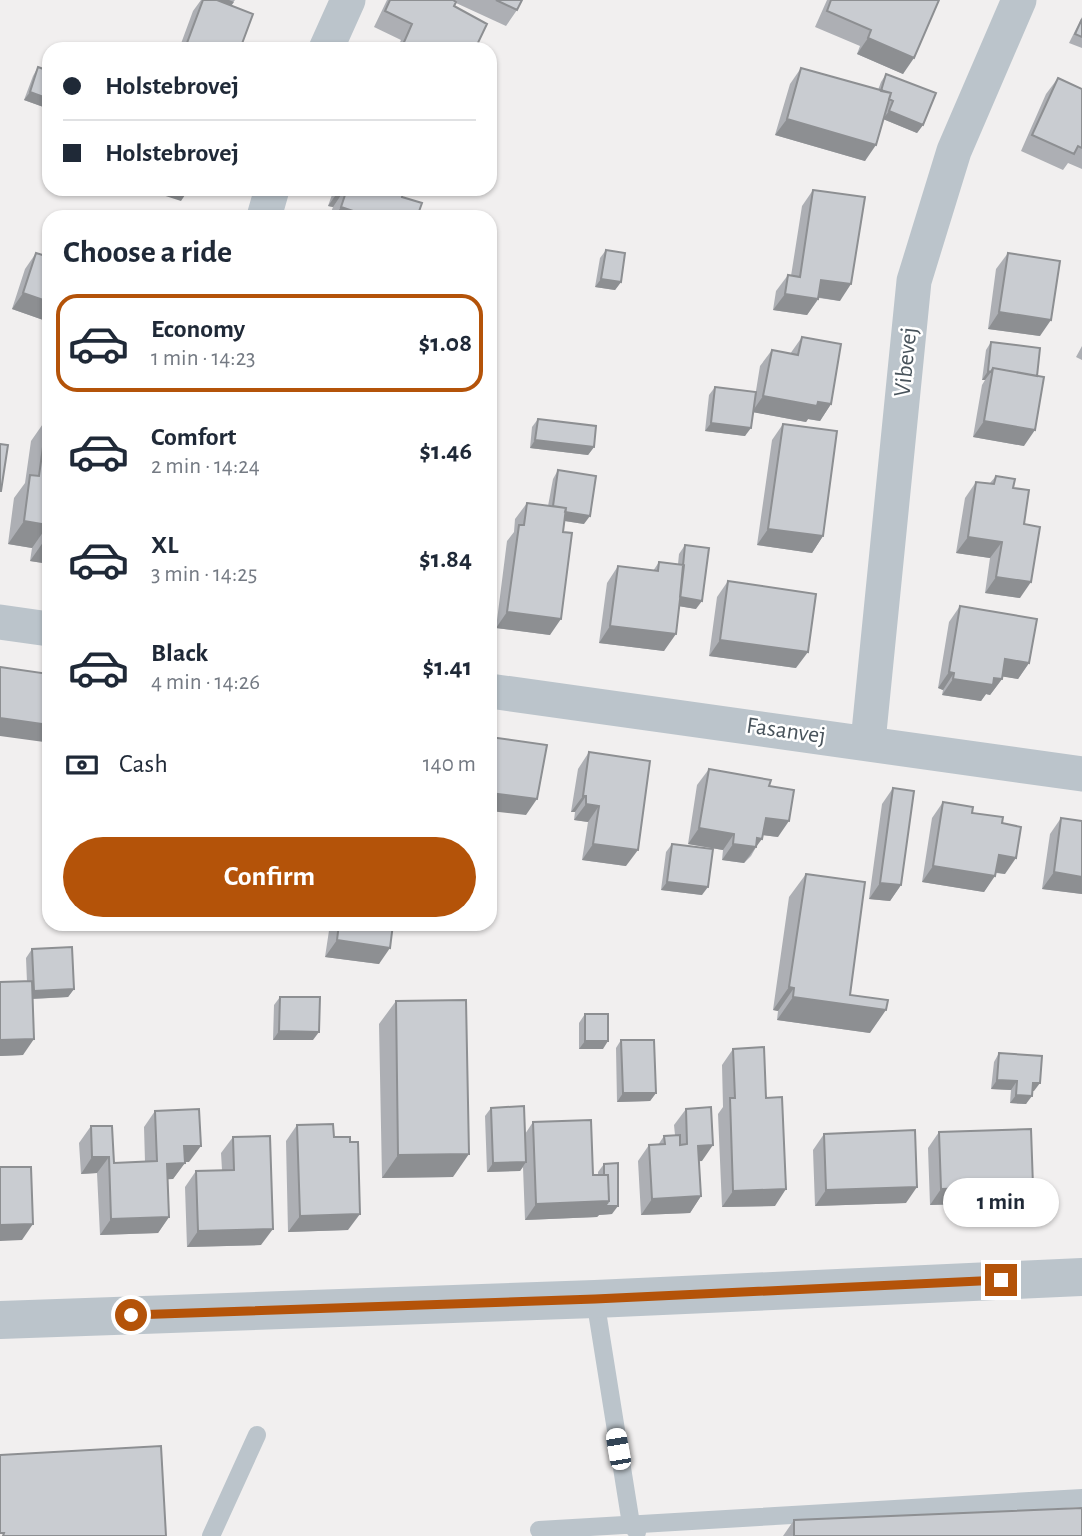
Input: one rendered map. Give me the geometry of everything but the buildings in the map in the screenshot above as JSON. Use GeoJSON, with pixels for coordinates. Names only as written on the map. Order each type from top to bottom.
{"type":"FeatureCollection","features":[{"type":"Feature","properties":{"kind":"street"},"geometry":{"type":"LineString","coordinates":[[329,42],[348,0]]}},
{"type":"Feature","properties":{"kind":"street","name":"Vibevej"},"geometry":{"type":"LineString","coordinates":[[868,742],[914,281],[954,151],[1019,0]]}},
{"type":"Feature","properties":{"kind":"street"},"geometry":{"type":"LineString","coordinates":[[0,622],[42,628]]}},
{"type":"Feature","properties":{"kind":"street","name":"Fasanvej"},"geometry":{"type":"LineString","coordinates":[[497,692],[1082,774]]}},
{"type":"Feature","properties":{"kind":"street"},"geometry":{"type":"LineString","coordinates":[[0,1320],[595,1299],[1082,1277]]}},
{"type":"Feature","properties":{"kind":"lane"},"geometry":{"type":"LineString","coordinates":[[595,1299],[635,1530]]}},
{"type":"Feature","properties":{"kind":"lane"},"geometry":{"type":"LineString","coordinates":[[211,1536],[257,1435]]}},
{"type":"Feature","properties":{"kind":"lane"},"geometry":{"type":"LineString","coordinates":[[539,1530],[635,1530],[1082,1498]]}},
{"type":"Feature","properties":{"kind":"route"},"geometry":{"type":"LineString","coordinates":[[131,1315],[595,1299],[1001,1280]]}}]}
